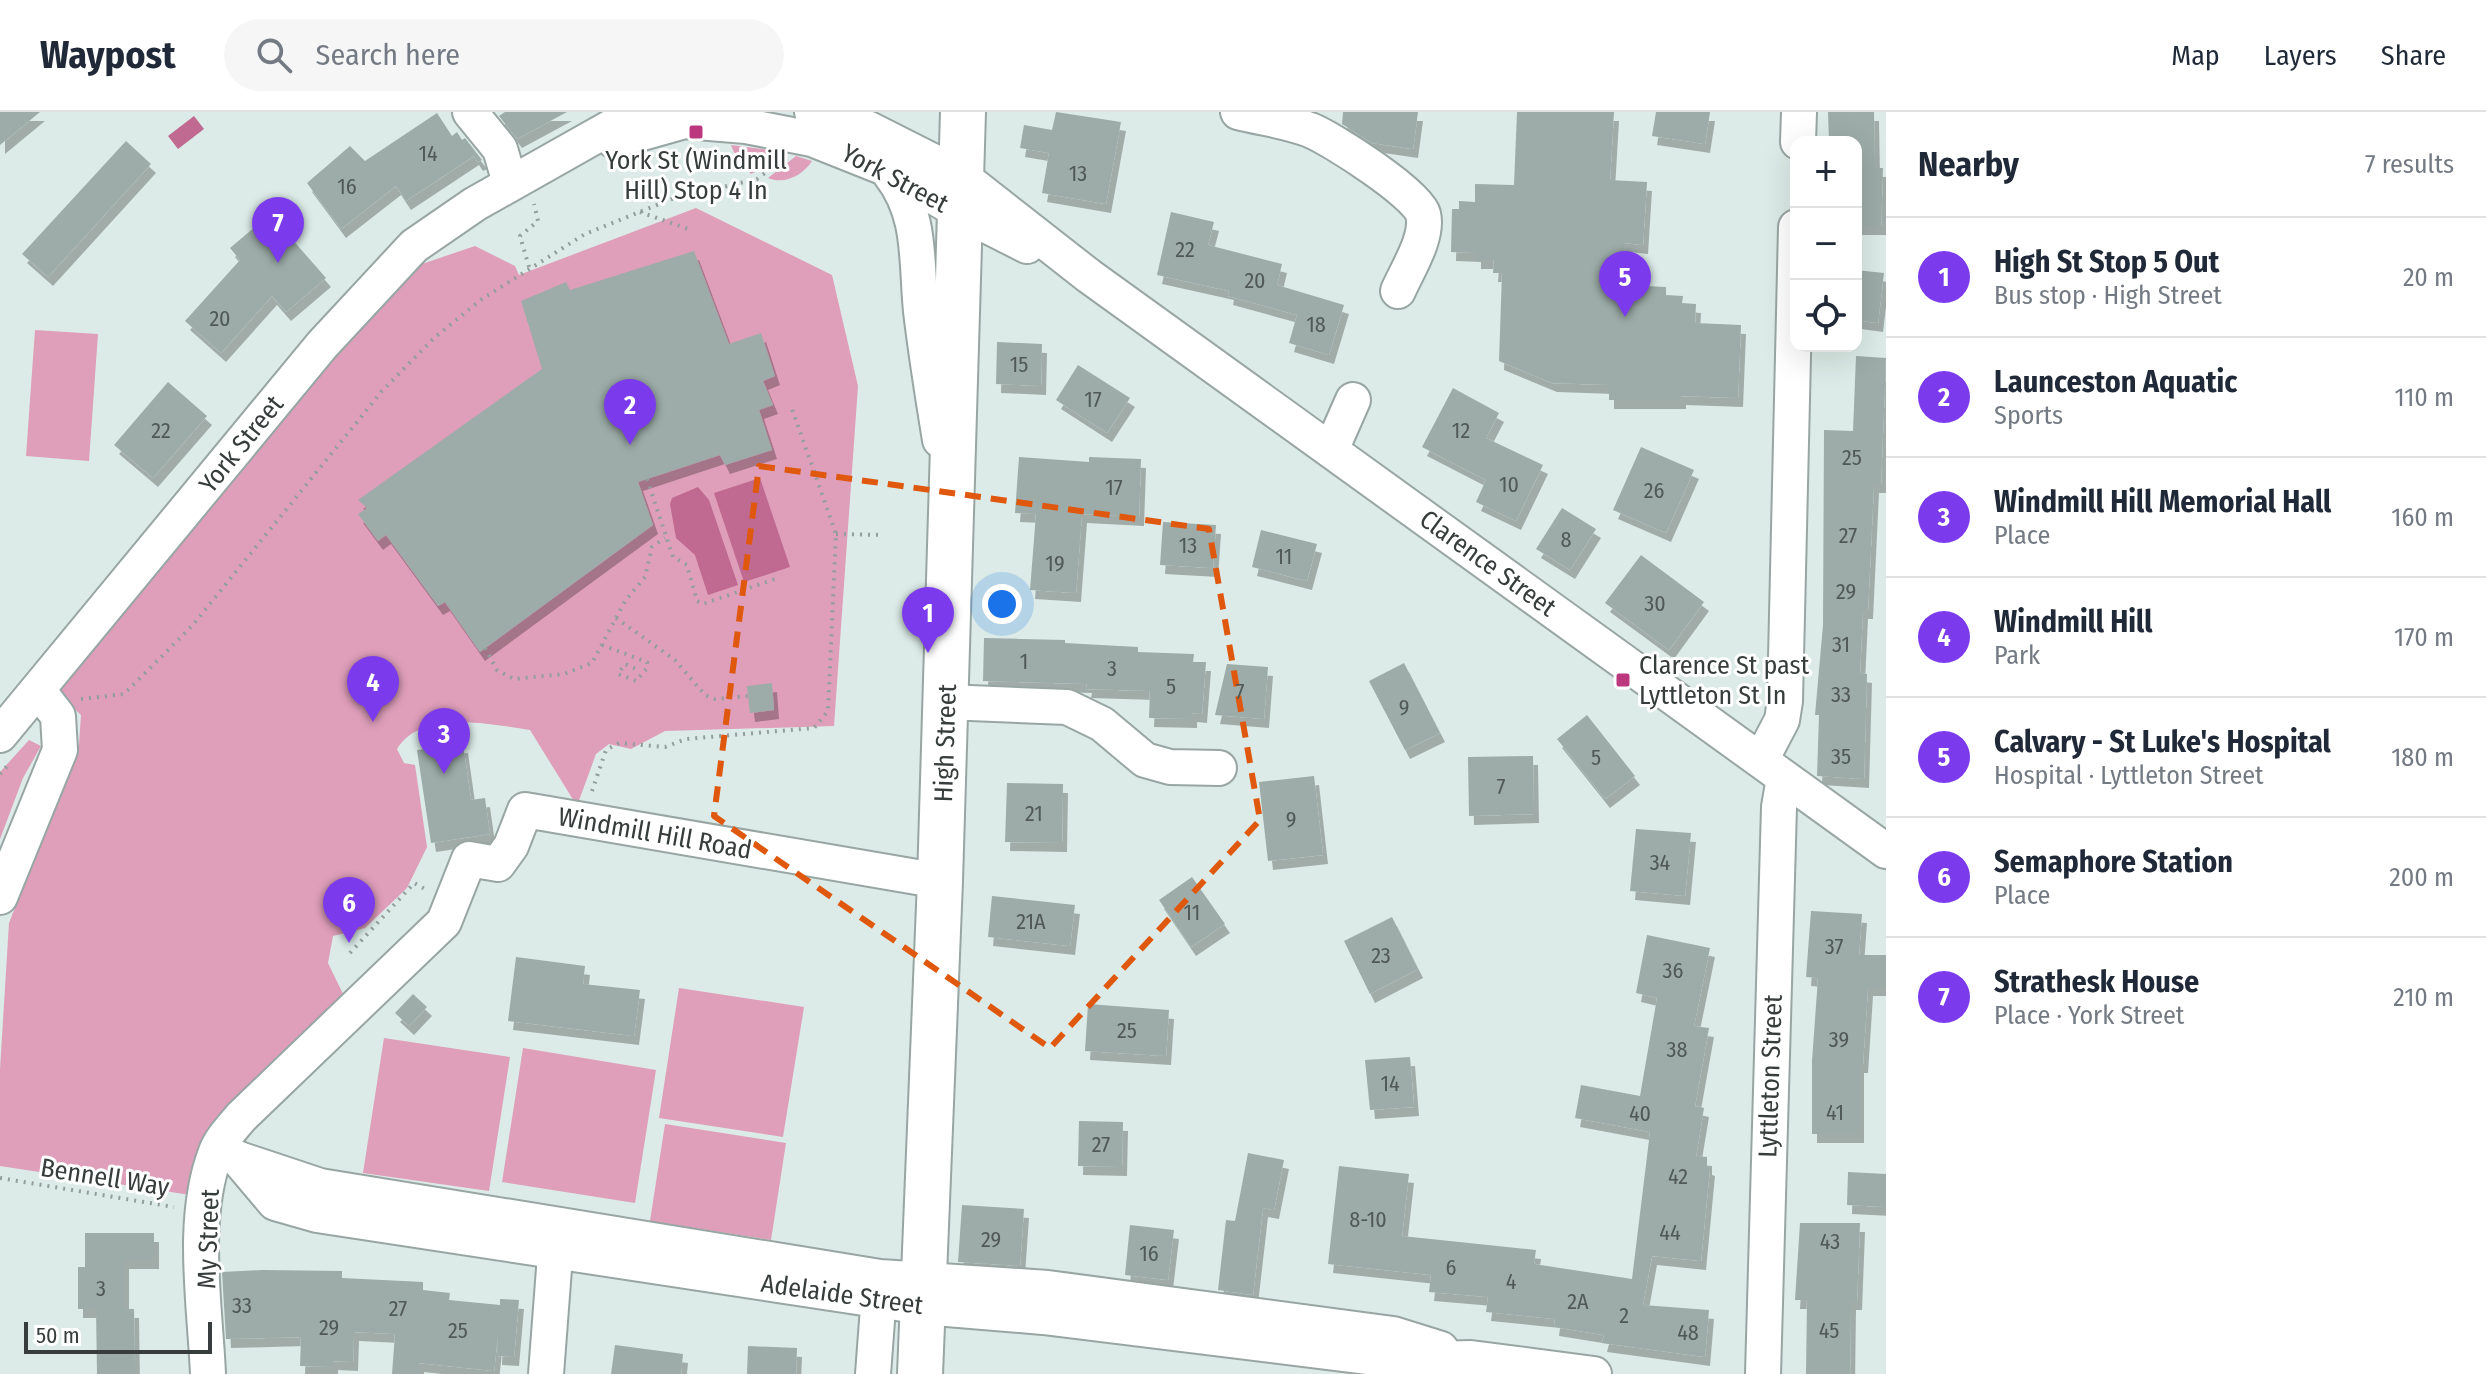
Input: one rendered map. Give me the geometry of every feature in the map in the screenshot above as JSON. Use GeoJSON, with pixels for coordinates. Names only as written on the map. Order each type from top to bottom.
{"type":"FeatureCollection","features":[{"type":"Feature","properties":{"kind":"main road","name":"High Street"},"geometry":{"type":"LineString","coordinates":[[920,1374],[902,1290],[940,881],[949,492],[963,112]]}},
{"type":"Feature","properties":{"kind":"street"},"geometry":{"type":"LineString","coordinates":[[470,112],[500,149],[521,191]]}},
{"type":"Feature","properties":{"kind":"street","name":"York Street"},"geometry":{"type":"LineString","coordinates":[[521,191],[638,112]]}},
{"type":"Feature","properties":{"kind":"street","name":"York Street"},"geometry":{"type":"LineString","coordinates":[[812,112],[867,128],[959,193]]}},
{"type":"Feature","properties":{"kind":"street"},"geometry":{"type":"LineString","coordinates":[[1238,112],[1311,130],[1401,186],[1416,201],[1424,216],[1420,239],[1398,291]]}},
{"type":"Feature","properties":{"kind":"street"},"geometry":{"type":"LineString","coordinates":[[1798,136],[1799,112]]}},
{"type":"Feature","properties":{"kind":"street","name":"York Street"},"geometry":{"type":"LineString","coordinates":[[0,735],[359,303],[414,246],[443,224],[521,191],[618,139],[685,121],[746,126],[812,139],[959,193]]}},
{"type":"Feature","properties":{"kind":"street"},"geometry":{"type":"LineString","coordinates":[[885,168],[907,197],[914,219],[924,334],[949,492]]}},
{"type":"Feature","properties":{"kind":"street","name":"Clarence Street"},"geometry":{"type":"LineString","coordinates":[[959,193],[1089,276],[1886,851]]}},
{"type":"Feature","properties":{"kind":"street","name":"Lyttleton Street"},"geometry":{"type":"LineString","coordinates":[[1763,1374],[1778,823],[1773,769],[1785,701],[1795,280]]}},
{"type":"Feature","properties":{"kind":"street"},"geometry":{"type":"LineString","coordinates":[[1331,450],[1353,400]]}},
{"type":"Feature","properties":{"kind":"street"},"geometry":{"type":"LineString","coordinates":[[0,897],[60,750],[58,716],[38,690]]}},
{"type":"Feature","properties":{"kind":"street"},"geometry":{"type":"LineString","coordinates":[[946,702],[1067,707],[1102,724],[1145,760],[1170,767],[1219,768]]}},
{"type":"Feature","properties":{"kind":"street","name":"Windmill Hill Road"},"geometry":{"type":"LineString","coordinates":[[448,913],[469,859],[498,864],[511,846],[525,810],[940,881]]}},
{"type":"Feature","properties":{"kind":"street"},"geometry":{"type":"LineString","coordinates":[[227,1155],[241,1117],[448,913]]}},
{"type":"Feature","properties":{"kind":"street","name":"Adelaide Street"},"geometry":{"type":"LineString","coordinates":[[227,1155],[275,1203],[318,1200],[902,1290],[1046,1302],[1244,1328],[1317,1338],[1392,1356],[1471,1358],[1594,1374]]}},
{"type":"Feature","properties":{"kind":"street","name":"My Street"},"geometry":{"type":"LineString","coordinates":[[208,1374],[204,1212],[227,1155]]}},
{"type":"Feature","properties":{"kind":"street"},"geometry":{"type":"LineString","coordinates":[[546,1374],[556,1238]]}},
{"type":"Feature","properties":{"kind":"street"},"geometry":{"type":"LineString","coordinates":[[873,1374],[902,1290]]}},
{"type":"Feature","properties":{"kind":"path"},"geometry":{"type":"LineString","coordinates":[[81,699],[124,694],[192,626],[403,370],[434,338],[529,267],[585,234],[672,199],[757,179],[779,164]]}},
{"type":"Feature","properties":{"kind":"path"},"geometry":{"type":"LineString","coordinates":[[521,191],[538,221],[520,236],[529,267]]}},
{"type":"Feature","properties":{"kind":"path"},"geometry":{"type":"LineString","coordinates":[[638,211],[691,230]]}},
{"type":"Feature","properties":{"kind":"path"},"geometry":{"type":"LineString","coordinates":[[586,821],[588,803],[606,750],[619,743],[665,747],[686,739],[814,728],[828,711],[836,534],[791,406]]}},
{"type":"Feature","properties":{"kind":"path"},"geometry":{"type":"LineString","coordinates":[[647,479],[665,538],[673,557],[687,565],[697,601],[703,604],[775,579]]}},
{"type":"Feature","properties":{"kind":"path"},"geometry":{"type":"LineString","coordinates":[[836,534],[884,535]]}},
{"type":"Feature","properties":{"kind":"path"},"geometry":{"type":"LineString","coordinates":[[485,648],[497,670],[514,679],[564,674],[592,663],[616,618],[645,577],[652,547],[665,538]]}},
{"type":"Feature","properties":{"kind":"path"},"geometry":{"type":"LineString","coordinates":[[616,618],[675,660],[705,695],[715,699],[748,696]]}},
{"type":"Feature","properties":{"kind":"path"},"geometry":{"type":"LineString","coordinates":[[602,645],[637,655],[647,662],[648,667],[636,681],[618,674],[625,664],[638,670]]}},
{"type":"Feature","properties":{"kind":"path"},"geometry":{"type":"LineString","coordinates":[[350,953],[414,883],[448,913]]}},
{"type":"Feature","properties":{"kind":"path","name":"Bennell Way"},"geometry":{"type":"LineString","coordinates":[[0,1178],[204,1212]]}},
{"type":"Feature","properties":{"kind":"highlighted area"},"geometry":{"type":"Polygon","coordinates":[[[759,466],[1209,529],[1260,820],[1050,1048],[714,816],[759,466]]]}},
{"type":"Feature","properties":{"kind":"shaded area"},"geometry":{"type":"Polygon","coordinates":[[[194,116],[204,129],[178,149],[168,136],[194,116]]]}},
{"type":"Feature","properties":{"kind":"shaded area"},"geometry":{"type":"Polygon","coordinates":[[[731,145],[779,151],[767,166],[751,174],[736,157],[731,145]]]}},
{"type":"Feature","properties":{"kind":"shaded area"},"geometry":{"type":"Polygon","coordinates":[[[796,156],[812,161],[804,171],[793,177],[781,180],[768,178],[796,156]]]}},
{"type":"Feature","properties":{"kind":"shaded area"},"geometry":{"type":"Polygon","coordinates":[[[696,208],[832,275],[858,386],[834,726],[665,731],[631,749],[609,744],[596,754],[577,806],[530,730],[458,722],[422,728],[408,736],[397,749],[404,763],[415,765],[427,847],[407,888],[365,928],[333,936],[328,963],[345,998],[197,1196],[0,1166],[0,1069],[9,923],[79,744],[81,715],[58,693],[315,375],[419,265],[475,246],[515,266],[519,275],[696,208]]]}},
{"type":"Feature","properties":{"kind":"shaded area"},"geometry":{"type":"Polygon","coordinates":[[[35,330],[98,334],[89,461],[26,456],[35,330]]]}},
{"type":"Feature","properties":{"kind":"shaded area"},"geometry":{"type":"Polygon","coordinates":[[[760,478],[790,567],[744,582],[714,493],[760,478]]]}},
{"type":"Feature","properties":{"kind":"shaded area"},"geometry":{"type":"Polygon","coordinates":[[[698,487],[709,500],[738,585],[708,595],[695,555],[676,538],[670,504],[672,498],[698,487]]]}},
{"type":"Feature","properties":{"kind":"shaded area"},"geometry":{"type":"Polygon","coordinates":[[[29,740],[41,746],[23,778],[0,839],[0,772],[29,740]]]}},
{"type":"Feature","properties":{"kind":"shaded area"},"geometry":{"type":"Polygon","coordinates":[[[679,988],[804,1007],[783,1137],[659,1118],[679,988]]]}},
{"type":"Feature","properties":{"kind":"shaded area"},"geometry":{"type":"Polygon","coordinates":[[[384,1038],[510,1057],[489,1191],[363,1173],[384,1038]]]}},
{"type":"Feature","properties":{"kind":"shaded area"},"geometry":{"type":"Polygon","coordinates":[[[523,1048],[656,1070],[635,1203],[502,1182],[523,1048]]]}},
{"type":"Feature","properties":{"kind":"shaded area"},"geometry":{"type":"Polygon","coordinates":[[[665,1124],[786,1143],[771,1240],[650,1221],[665,1124]]]}},
{"type":"Feature","properties":{"kind":"building"},"geometry":{"type":"Polygon","coordinates":[[[0,112],[40,112],[0,145],[0,112]]]}},
{"type":"Feature","properties":{"kind":"building"},"geometry":{"type":"Polygon","coordinates":[[[505,112],[567,112],[517,139],[499,116],[505,112]]]}},
{"type":"Feature","properties":{"kind":"building"},"geometry":{"type":"Polygon","coordinates":[[[1056,112],[1121,122],[1106,204],[1042,193],[1049,153],[1020,148],[1024,125],[1052,130],[1056,112]]]}},
{"type":"Feature","properties":{"kind":"building"},"geometry":{"type":"Polygon","coordinates":[[[1343,112],[1418,112],[1413,149],[1372,143],[1342,124],[1343,112]]]}},
{"type":"Feature","properties":{"kind":"building"},"geometry":{"type":"Polygon","coordinates":[[[1517,112],[1614,112],[1610,180],[1647,182],[1643,245],[1625,243],[1624,285],[1666,287],[1666,295],[1683,296],[1682,303],[1696,304],[1695,323],[1741,325],[1738,398],[1681,396],[1681,400],[1609,400],[1609,385],[1552,383],[1499,361],[1502,273],[1493,273],[1494,260],[1476,260],[1476,253],[1451,252],[1452,209],[1459,209],[1459,201],[1475,202],[1475,184],[1514,185],[1517,112]]]}},
{"type":"Feature","properties":{"kind":"building"},"geometry":{"type":"Polygon","coordinates":[[[1656,112],[1710,112],[1705,144],[1652,136],[1656,112]]]}},
{"type":"Feature","properties":{"kind":"building"},"geometry":{"type":"Polygon","coordinates":[[[1828,112],[1874,112],[1875,168],[1883,168],[1881,226],[1862,226],[1862,136],[1829,136],[1828,112]]]}},
{"type":"Feature","properties":{"kind":"building"},"geometry":{"type":"Polygon","coordinates":[[[437,113],[452,136],[457,132],[462,140],[465,138],[482,160],[478,162],[474,156],[406,201],[396,186],[341,229],[307,183],[350,146],[365,161],[437,113]]]}},
{"type":"Feature","properties":{"kind":"building"},"geometry":{"type":"Polygon","coordinates":[[[126,141],[151,164],[48,277],[22,254],[126,141]]]}},
{"type":"Feature","properties":{"kind":"building"},"geometry":{"type":"Polygon","coordinates":[[[1171,212],[1214,222],[1208,245],[1282,264],[1277,285],[1344,305],[1329,355],[1289,343],[1297,315],[1228,296],[1229,291],[1157,275],[1171,212]]]}},
{"type":"Feature","properties":{"kind":"building"},"geometry":{"type":"Polygon","coordinates":[[[270,214],[326,278],[286,312],[272,296],[221,353],[185,321],[240,260],[230,248],[270,214]]]}},
{"type":"Feature","properties":{"kind":"building"},"geometry":{"type":"Polygon","coordinates":[[[694,251],[729,344],[761,333],[775,376],[763,381],[773,405],[759,410],[772,450],[725,465],[720,455],[638,482],[653,525],[480,652],[445,602],[438,606],[386,535],[378,541],[358,514],[367,508],[358,500],[542,369],[521,301],[566,282],[570,290],[694,251]]]}},
{"type":"Feature","properties":{"kind":"building"},"geometry":{"type":"Polygon","coordinates":[[[1862,271],[1884,273],[1878,323],[1862,321],[1862,271]]]}},
{"type":"Feature","properties":{"kind":"building"},"geometry":{"type":"Polygon","coordinates":[[[997,342],[1042,344],[1041,386],[996,384],[997,342]]]}},
{"type":"Feature","properties":{"kind":"building"},"geometry":{"type":"Polygon","coordinates":[[[1856,356],[1886,358],[1881,484],[1874,484],[1868,610],[1863,610],[1860,673],[1867,674],[1864,779],[1817,776],[1819,715],[1815,715],[1823,625],[1824,430],[1853,431],[1856,356]]]}},
{"type":"Feature","properties":{"kind":"building"},"geometry":{"type":"Polygon","coordinates":[[[1078,365],[1130,398],[1107,433],[1056,400],[1078,365]]]}},
{"type":"Feature","properties":{"kind":"building"},"geometry":{"type":"Polygon","coordinates":[[[168,382],[207,416],[153,478],[114,445],[168,382]]]}},
{"type":"Feature","properties":{"kind":"building"},"geometry":{"type":"Polygon","coordinates":[[[1453,388],[1499,413],[1486,438],[1543,465],[1516,521],[1476,502],[1486,480],[1422,447],[1453,388]]]}},
{"type":"Feature","properties":{"kind":"building"},"geometry":{"type":"Polygon","coordinates":[[[1641,447],[1694,470],[1666,533],[1613,510],[1641,447]]]}},
{"type":"Feature","properties":{"kind":"building"},"geometry":{"type":"Polygon","coordinates":[[[1019,457],[1089,462],[1089,457],[1141,459],[1139,517],[1082,514],[1076,593],[1030,590],[1036,514],[1015,513],[1019,457]]]}},
{"type":"Feature","properties":{"kind":"building"},"geometry":{"type":"Polygon","coordinates":[[[1562,508],[1596,529],[1570,570],[1536,549],[1562,508]]]}},
{"type":"Feature","properties":{"kind":"building"},"geometry":{"type":"Polygon","coordinates":[[[1163,522],[1216,525],[1213,568],[1160,565],[1163,522]]]}},
{"type":"Feature","properties":{"kind":"building"},"geometry":{"type":"Polygon","coordinates":[[[1261,530],[1317,544],[1307,581],[1252,567],[1261,530]]]}},
{"type":"Feature","properties":{"kind":"building"},"geometry":{"type":"Polygon","coordinates":[[[1641,555],[1704,602],[1669,650],[1605,603],[1641,555]]]}},
{"type":"Feature","properties":{"kind":"building"},"geometry":{"type":"Polygon","coordinates":[[[984,638],[1065,640],[1065,643],[1138,647],[1138,652],[1194,654],[1193,662],[1206,662],[1202,714],[1192,713],[1192,719],[1149,718],[1150,691],[1086,689],[1087,684],[983,681],[984,638]]]}},
{"type":"Feature","properties":{"kind":"building"},"geometry":{"type":"Polygon","coordinates":[[[1404,663],[1440,733],[1405,750],[1369,681],[1404,663]]]}},
{"type":"Feature","properties":{"kind":"building"},"geometry":{"type":"Polygon","coordinates":[[[1227,664],[1268,667],[1264,719],[1215,715],[1227,664]]]}},
{"type":"Feature","properties":{"kind":"building"},"geometry":{"type":"Polygon","coordinates":[[[772,683],[774,710],[750,713],[747,686],[772,683]]]}},
{"type":"Feature","properties":{"kind":"building"},"geometry":{"type":"Polygon","coordinates":[[[1587,715],[1635,776],[1605,799],[1557,739],[1587,715]]]}},
{"type":"Feature","properties":{"kind":"building"},"geometry":{"type":"Polygon","coordinates":[[[463,744],[471,800],[485,798],[490,834],[431,843],[417,750],[463,744]]]}},
{"type":"Feature","properties":{"kind":"building"},"geometry":{"type":"Polygon","coordinates":[[[1533,756],[1534,814],[1469,816],[1468,757],[1533,756]]]}},
{"type":"Feature","properties":{"kind":"building"},"geometry":{"type":"Polygon","coordinates":[[[1314,776],[1323,855],[1268,861],[1259,782],[1314,776]]]}},
{"type":"Feature","properties":{"kind":"building"},"geometry":{"type":"Polygon","coordinates":[[[1007,783],[1063,784],[1062,843],[1005,842],[1007,783]]]}},
{"type":"Feature","properties":{"kind":"building"},"geometry":{"type":"Polygon","coordinates":[[[1636,829],[1691,833],[1685,896],[1630,891],[1636,829]]]}},
{"type":"Feature","properties":{"kind":"building"},"geometry":{"type":"Polygon","coordinates":[[[1192,877],[1225,924],[1191,947],[1159,900],[1192,877]]]}},
{"type":"Feature","properties":{"kind":"building"},"geometry":{"type":"Polygon","coordinates":[[[992,896],[1075,905],[1070,946],[988,937],[992,896]]]}},
{"type":"Feature","properties":{"kind":"building"},"geometry":{"type":"Polygon","coordinates":[[[1811,911],[1862,914],[1859,955],[1886,955],[1886,987],[1868,987],[1863,1064],[1859,1064],[1859,1134],[1812,1134],[1812,1061],[1818,978],[1806,977],[1811,911]]]}},
{"type":"Feature","properties":{"kind":"building"},"geometry":{"type":"Polygon","coordinates":[[[1392,917],[1418,969],[1370,994],[1344,941],[1392,917]]]}},
{"type":"Feature","properties":{"kind":"building"},"geometry":{"type":"Polygon","coordinates":[[[1647,935],[1710,948],[1694,1026],[1709,1028],[1695,1106],[1704,1108],[1696,1156],[1707,1157],[1707,1166],[1710,1167],[1701,1261],[1652,1256],[1643,1305],[1709,1310],[1705,1357],[1602,1343],[1604,1335],[1554,1327],[1555,1319],[1486,1312],[1488,1297],[1429,1292],[1431,1275],[1328,1264],[1339,1166],[1409,1174],[1402,1236],[1536,1250],[1534,1264],[1632,1279],[1650,1132],[1575,1118],[1581,1085],[1640,1096],[1657,998],[1636,993],[1647,935]]]}},
{"type":"Feature","properties":{"kind":"building"},"geometry":{"type":"Polygon","coordinates":[[[516,957],[585,966],[583,984],[640,990],[634,1036],[508,1021],[516,957]]]}},
{"type":"Feature","properties":{"kind":"building"},"geometry":{"type":"Polygon","coordinates":[[[413,994],[427,1007],[409,1026],[395,1013],[413,994]]]}},
{"type":"Feature","properties":{"kind":"building"},"geometry":{"type":"Polygon","coordinates":[[[1088,1004],[1169,1010],[1166,1056],[1085,1051],[1088,1004]]]}},
{"type":"Feature","properties":{"kind":"building"},"geometry":{"type":"Polygon","coordinates":[[[1410,1057],[1414,1107],[1370,1110],[1365,1060],[1410,1057]]]}},
{"type":"Feature","properties":{"kind":"building"},"geometry":{"type":"Polygon","coordinates":[[[1079,1121],[1123,1122],[1122,1167],[1078,1166],[1079,1121]]]}},
{"type":"Feature","properties":{"kind":"building"},"geometry":{"type":"Polygon","coordinates":[[[1248,1153],[1284,1160],[1274,1210],[1263,1208],[1253,1295],[1218,1290],[1226,1220],[1235,1221],[1248,1153]]]}},
{"type":"Feature","properties":{"kind":"building"},"geometry":{"type":"Polygon","coordinates":[[[1848,1172],[1886,1174],[1886,1207],[1847,1205],[1848,1172]]]}},
{"type":"Feature","properties":{"kind":"building"},"geometry":{"type":"Polygon","coordinates":[[[962,1205],[1024,1209],[1020,1266],[958,1262],[962,1205]]]}},
{"type":"Feature","properties":{"kind":"building"},"geometry":{"type":"Polygon","coordinates":[[[1800,1223],[1860,1223],[1857,1301],[1851,1301],[1850,1374],[1806,1374],[1807,1300],[1795,1300],[1800,1223]]]}},
{"type":"Feature","properties":{"kind":"building"},"geometry":{"type":"Polygon","coordinates":[[[1130,1225],[1174,1230],[1168,1280],[1125,1275],[1130,1225]]]}},
{"type":"Feature","properties":{"kind":"building"},"geometry":{"type":"Polygon","coordinates":[[[85,1233],[154,1233],[154,1260],[124,1260],[124,1309],[134,1309],[135,1374],[97,1374],[96,1309],[78,1309],[78,1267],[85,1267],[85,1233]]]}},
{"type":"Feature","properties":{"kind":"building"},"geometry":{"type":"Polygon","coordinates":[[[342,1271],[342,1278],[423,1282],[423,1290],[450,1293],[449,1300],[500,1305],[500,1299],[519,1300],[514,1357],[497,1356],[498,1335],[494,1371],[419,1363],[419,1374],[392,1374],[395,1334],[354,1332],[353,1362],[333,1361],[333,1367],[300,1366],[301,1337],[226,1339],[222,1272],[342,1271]]]}},
{"type":"Feature","properties":{"kind":"building"},"geometry":{"type":"Polygon","coordinates":[[[615,1345],[683,1354],[681,1374],[611,1374],[615,1345]]]}},
{"type":"Feature","properties":{"kind":"building"},"geometry":{"type":"Polygon","coordinates":[[[748,1346],[797,1348],[796,1374],[747,1374],[748,1346]]]}},
{"type":"Feature","properties":{"kind":"place","name":"York St (Windmill Hill) Stop 4 In"},"geometry":{"type":"Point","coordinates":[696,132]}},
{"type":"Feature","properties":{"kind":"place","name":"Strathesk House"},"geometry":{"type":"Point","coordinates":[278,263]}},
{"type":"Feature","properties":{"kind":"place","name":"Calvary - St Luke's Hospital"},"geometry":{"type":"Point","coordinates":[1625,317]}},
{"type":"Feature","properties":{"kind":"place","name":"Launceston Aquatic"},"geometry":{"type":"Point","coordinates":[630,445]}},
{"type":"Feature","properties":{"kind":"place","name":"High St Stop 5 Out"},"geometry":{"type":"Point","coordinates":[928,653]}},
{"type":"Feature","properties":{"kind":"place","name":"Clarence St past Lyttleton St In"},"geometry":{"type":"Point","coordinates":[1623,680]}},
{"type":"Feature","properties":{"kind":"place","name":"Windmill Hill"},"geometry":{"type":"Point","coordinates":[373,722]}},
{"type":"Feature","properties":{"kind":"place","name":"Windmill Hill Memorial Hall"},"geometry":{"type":"Point","coordinates":[444,774]}},
{"type":"Feature","properties":{"kind":"place","name":"Semaphore Station"},"geometry":{"type":"Point","coordinates":[349,943]}}]}
